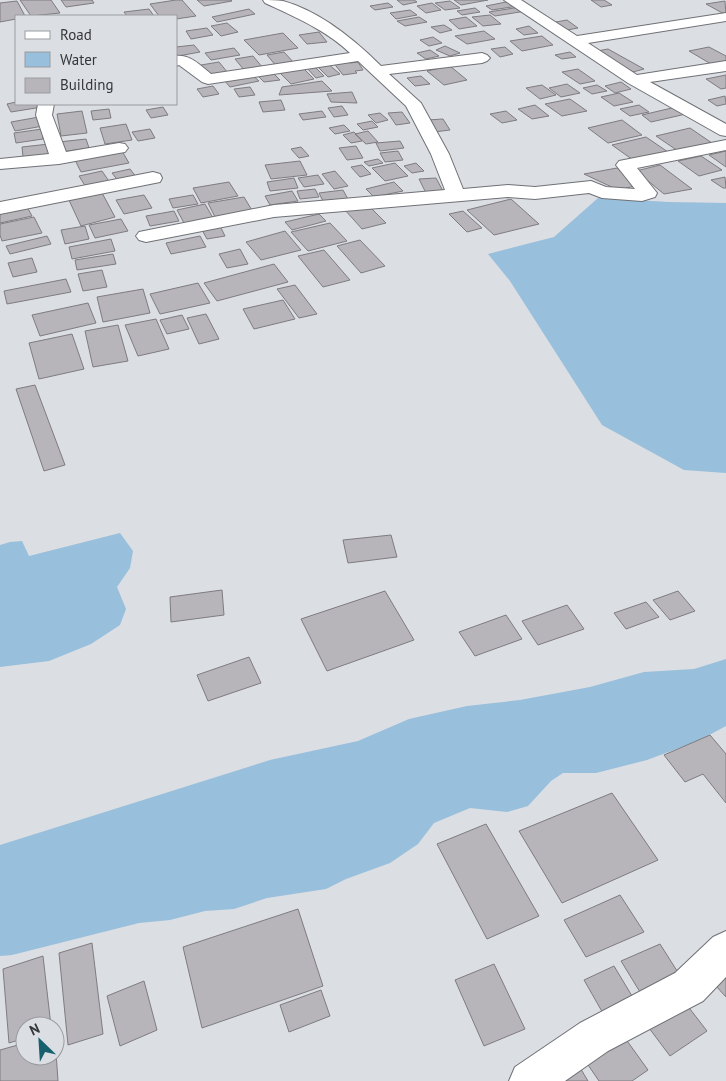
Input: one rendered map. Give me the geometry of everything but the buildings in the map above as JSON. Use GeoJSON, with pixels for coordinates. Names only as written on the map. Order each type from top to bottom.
{"type":"FeatureCollection","features":[{"type":"Feature","properties":{"kind":"street"},"geometry":{"type":"LineString","coordinates":[[270,0],[332,31],[413,103],[440,154],[456,195]]}},
{"type":"Feature","properties":{"kind":"street"},"geometry":{"type":"LineString","coordinates":[[518,1],[574,41],[634,80],[726,131]]}},
{"type":"Feature","properties":{"kind":"street"},"geometry":{"type":"LineString","coordinates":[[574,41],[726,17]]}},
{"type":"Feature","properties":{"kind":"street"},"geometry":{"type":"LineString","coordinates":[[178,61],[182,60],[208,79],[362,56]]}},
{"type":"Feature","properties":{"kind":"street"},"geometry":{"type":"LineString","coordinates":[[376,71],[482,58]]}},
{"type":"Feature","properties":{"kind":"street"},"geometry":{"type":"LineString","coordinates":[[634,80],[726,66]]}},
{"type":"Feature","properties":{"kind":"street"},"geometry":{"type":"LineString","coordinates":[[46,105],[44,115],[59,159]]}},
{"type":"Feature","properties":{"kind":"street"},"geometry":{"type":"LineString","coordinates":[[696,113],[718,110]]}},
{"type":"Feature","properties":{"kind":"street"},"geometry":{"type":"LineString","coordinates":[[146,236],[274,211],[456,195],[508,191],[552,192],[591,187],[602,192],[642,195],[648,193],[625,166],[726,145]]}},
{"type":"Feature","properties":{"kind":"street"},"geometry":{"type":"LineString","coordinates":[[0,164],[59,159],[119,148]]}},
{"type":"Feature","properties":{"kind":"street"},"geometry":{"type":"LineString","coordinates":[[0,208],[153,178]]}},
{"type":"Feature","properties":{"kind":"street"},"geometry":{"type":"LineString","coordinates":[[529,1081],[594,1037],[689,987],[726,950]]}},
{"type":"Feature","properties":{"kind":"water"},"geometry":{"type":"Polygon","coordinates":[[[598,198],[726,203],[726,473],[684,470],[602,425],[510,281],[488,254],[554,237],[598,198]]]}},
{"type":"Feature","properties":{"kind":"water"},"geometry":{"type":"Polygon","coordinates":[[[120,533],[133,551],[130,568],[117,587],[126,609],[120,625],[91,644],[49,661],[0,667],[0,545],[22,541],[29,556],[120,533]]]}},
{"type":"Feature","properties":{"kind":"water"},"geometry":{"type":"Polygon","coordinates":[[[726,659],[726,726],[698,741],[647,760],[596,773],[563,773],[551,781],[528,806],[507,812],[470,808],[434,823],[418,844],[390,863],[346,879],[326,889],[267,898],[234,909],[205,911],[170,920],[139,923],[12,955],[0,956],[0,845],[270,760],[358,741],[409,719],[467,706],[520,700],[590,687],[644,672],[694,669],[726,659]]]}}]}
